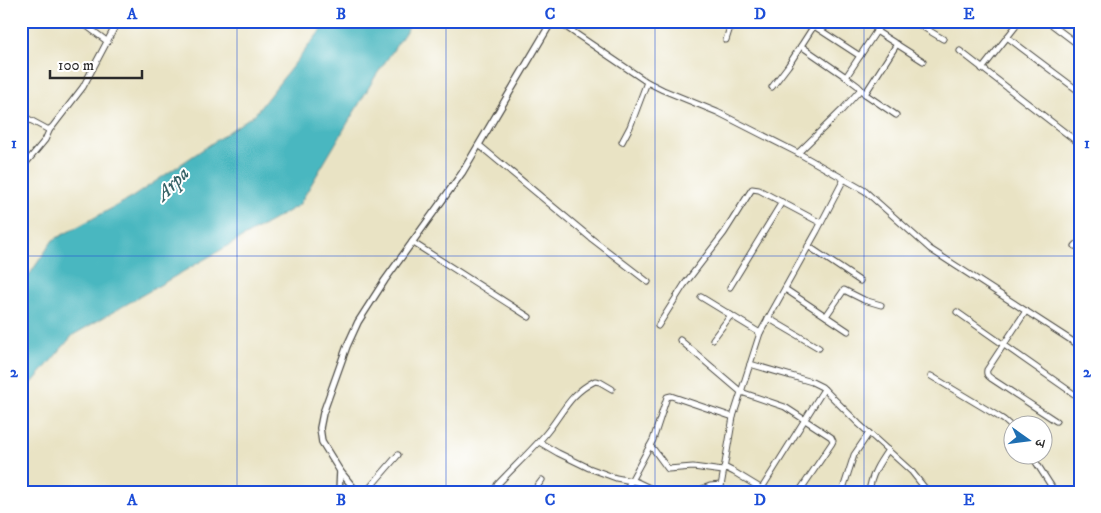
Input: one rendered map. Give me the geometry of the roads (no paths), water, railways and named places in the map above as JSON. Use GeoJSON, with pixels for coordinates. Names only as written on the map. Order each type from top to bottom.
{"type":"FeatureCollection","features":[{"type":"Feature","properties":{"kind":"street"},"geometry":{"type":"LineString","coordinates":[[80,21],[108,42]]}},
{"type":"Feature","properties":{"kind":"street"},"geometry":{"type":"LineString","coordinates":[[21,169],[45,140],[50,128],[83,87],[118,21]]}},
{"type":"Feature","properties":{"kind":"street"},"geometry":{"type":"LineString","coordinates":[[357,492],[322,442],[320,428],[322,413],[347,346],[358,322],[385,280],[462,174],[552,21]]}},
{"type":"Feature","properties":{"kind":"street"},"geometry":{"type":"LineString","coordinates":[[557,21],[647,82],[717,112],[844,178],[865,192],[930,249],[1080,346]]}},
{"type":"Feature","properties":{"kind":"street"},"geometry":{"type":"LineString","coordinates":[[726,40],[732,21]]}},
{"type":"Feature","properties":{"kind":"street"},"geometry":{"type":"LineString","coordinates":[[846,77],[882,21]]}},
{"type":"Feature","properties":{"kind":"street"},"geometry":{"type":"LineString","coordinates":[[913,21],[943,39]]}},
{"type":"Feature","properties":{"kind":"street"},"geometry":{"type":"LineString","coordinates":[[982,69],[1020,21]]}},
{"type":"Feature","properties":{"kind":"street"},"geometry":{"type":"LineString","coordinates":[[1047,21],[1080,46]]}},
{"type":"Feature","properties":{"kind":"street"},"geometry":{"type":"LineString","coordinates":[[772,87],[816,24],[860,56]]}},
{"type":"Feature","properties":{"kind":"street"},"geometry":{"type":"LineString","coordinates":[[876,31],[923,61]]}},
{"type":"Feature","properties":{"kind":"street"},"geometry":{"type":"LineString","coordinates":[[1007,37],[1080,92]]}},
{"type":"Feature","properties":{"kind":"street"},"geometry":{"type":"LineString","coordinates":[[866,94],[897,44]]}},
{"type":"Feature","properties":{"kind":"street"},"geometry":{"type":"LineString","coordinates":[[801,46],[896,115]]}},
{"type":"Feature","properties":{"kind":"street"},"geometry":{"type":"LineString","coordinates":[[960,51],[1080,144]]}},
{"type":"Feature","properties":{"kind":"street"},"geometry":{"type":"LineString","coordinates":[[622,142],[647,82]]}},
{"type":"Feature","properties":{"kind":"street"},"geometry":{"type":"LineString","coordinates":[[798,153],[861,89]]}},
{"type":"Feature","properties":{"kind":"street"},"geometry":{"type":"LineString","coordinates":[[21,115],[43,127],[50,128]]}},
{"type":"Feature","properties":{"kind":"street"},"geometry":{"type":"LineString","coordinates":[[479,145],[584,233],[648,282]]}},
{"type":"Feature","properties":{"kind":"street"},"geometry":{"type":"LineString","coordinates":[[720,492],[733,417],[760,333],[844,178]]}},
{"type":"Feature","properties":{"kind":"street"},"geometry":{"type":"LineString","coordinates":[[658,326],[684,285],[724,233],[752,189],[759,190],[821,223]]}},
{"type":"Feature","properties":{"kind":"street"},"geometry":{"type":"LineString","coordinates":[[730,287],[782,202]]}},
{"type":"Feature","properties":{"kind":"street"},"geometry":{"type":"LineString","coordinates":[[1075,246],[1080,241]]}},
{"type":"Feature","properties":{"kind":"street"},"geometry":{"type":"LineString","coordinates":[[412,242],[529,317]]}},
{"type":"Feature","properties":{"kind":"street"},"geometry":{"type":"LineString","coordinates":[[808,246],[860,281]]}},
{"type":"Feature","properties":{"kind":"street"},"geometry":{"type":"LineString","coordinates":[[784,289],[848,331]]}},
{"type":"Feature","properties":{"kind":"street"},"geometry":{"type":"LineString","coordinates":[[826,316],[844,290],[864,300],[881,305]]}},
{"type":"Feature","properties":{"kind":"street"},"geometry":{"type":"LineString","coordinates":[[701,297],[760,333]]}},
{"type":"Feature","properties":{"kind":"street"},"geometry":{"type":"LineString","coordinates":[[1026,311],[986,373],[987,376],[1056,421]]}},
{"type":"Feature","properties":{"kind":"street"},"geometry":{"type":"LineString","coordinates":[[958,312],[1074,394]]}},
{"type":"Feature","properties":{"kind":"street"},"geometry":{"type":"LineString","coordinates":[[713,339],[731,315]]}},
{"type":"Feature","properties":{"kind":"street"},"geometry":{"type":"LineString","coordinates":[[768,318],[819,348]]}},
{"type":"Feature","properties":{"kind":"street"},"geometry":{"type":"LineString","coordinates":[[680,340],[741,392],[785,407],[831,437],[833,441],[799,492]]}},
{"type":"Feature","properties":{"kind":"street"},"geometry":{"type":"LineString","coordinates":[[750,364],[818,384],[912,472],[928,492]]}},
{"type":"Feature","properties":{"kind":"street"},"geometry":{"type":"LineString","coordinates":[[931,376],[1004,420]]}},
{"type":"Feature","properties":{"kind":"street"},"geometry":{"type":"LineString","coordinates":[[497,492],[497,485],[539,442],[569,401],[592,382],[598,381],[612,389]]}},
{"type":"Feature","properties":{"kind":"street"},"geometry":{"type":"LineString","coordinates":[[650,446],[668,469],[693,467],[724,469],[734,472],[764,490],[804,419],[824,389]]}},
{"type":"Feature","properties":{"kind":"street"},"geometry":{"type":"LineString","coordinates":[[625,492],[650,446],[666,399],[669,396],[733,417]]}},
{"type":"Feature","properties":{"kind":"street"},"geometry":{"type":"LineString","coordinates":[[842,492],[854,455],[869,433]]}},
{"type":"Feature","properties":{"kind":"street"},"geometry":{"type":"LineString","coordinates":[[539,442],[594,470],[616,478],[642,483],[658,492]]}},
{"type":"Feature","properties":{"kind":"street"},"geometry":{"type":"LineString","coordinates":[[869,492],[876,468],[888,450]]}},
{"type":"Feature","properties":{"kind":"street"},"geometry":{"type":"LineString","coordinates":[[366,492],[398,455]]}},
{"type":"Feature","properties":{"kind":"street"},"geometry":{"type":"LineString","coordinates":[[1038,466],[1055,492]]}},
{"type":"Feature","properties":{"kind":"street"},"geometry":{"type":"LineString","coordinates":[[338,492],[340,470]]}},
{"type":"Feature","properties":{"kind":"street"},"geometry":{"type":"LineString","coordinates":[[533,492],[542,480]]}},
{"type":"Feature","properties":{"kind":"street"},"geometry":{"type":"LineString","coordinates":[[694,492],[710,486],[721,485]]}},
{"type":"Feature","properties":{"kind":"water","name":"Arpa"},"geometry":{"type":"Polygon","coordinates":[[[328,21],[413,21],[375,77],[299,205],[73,335],[21,396],[21,287],[53,240],[131,198],[255,114],[328,21]]]}}]}
